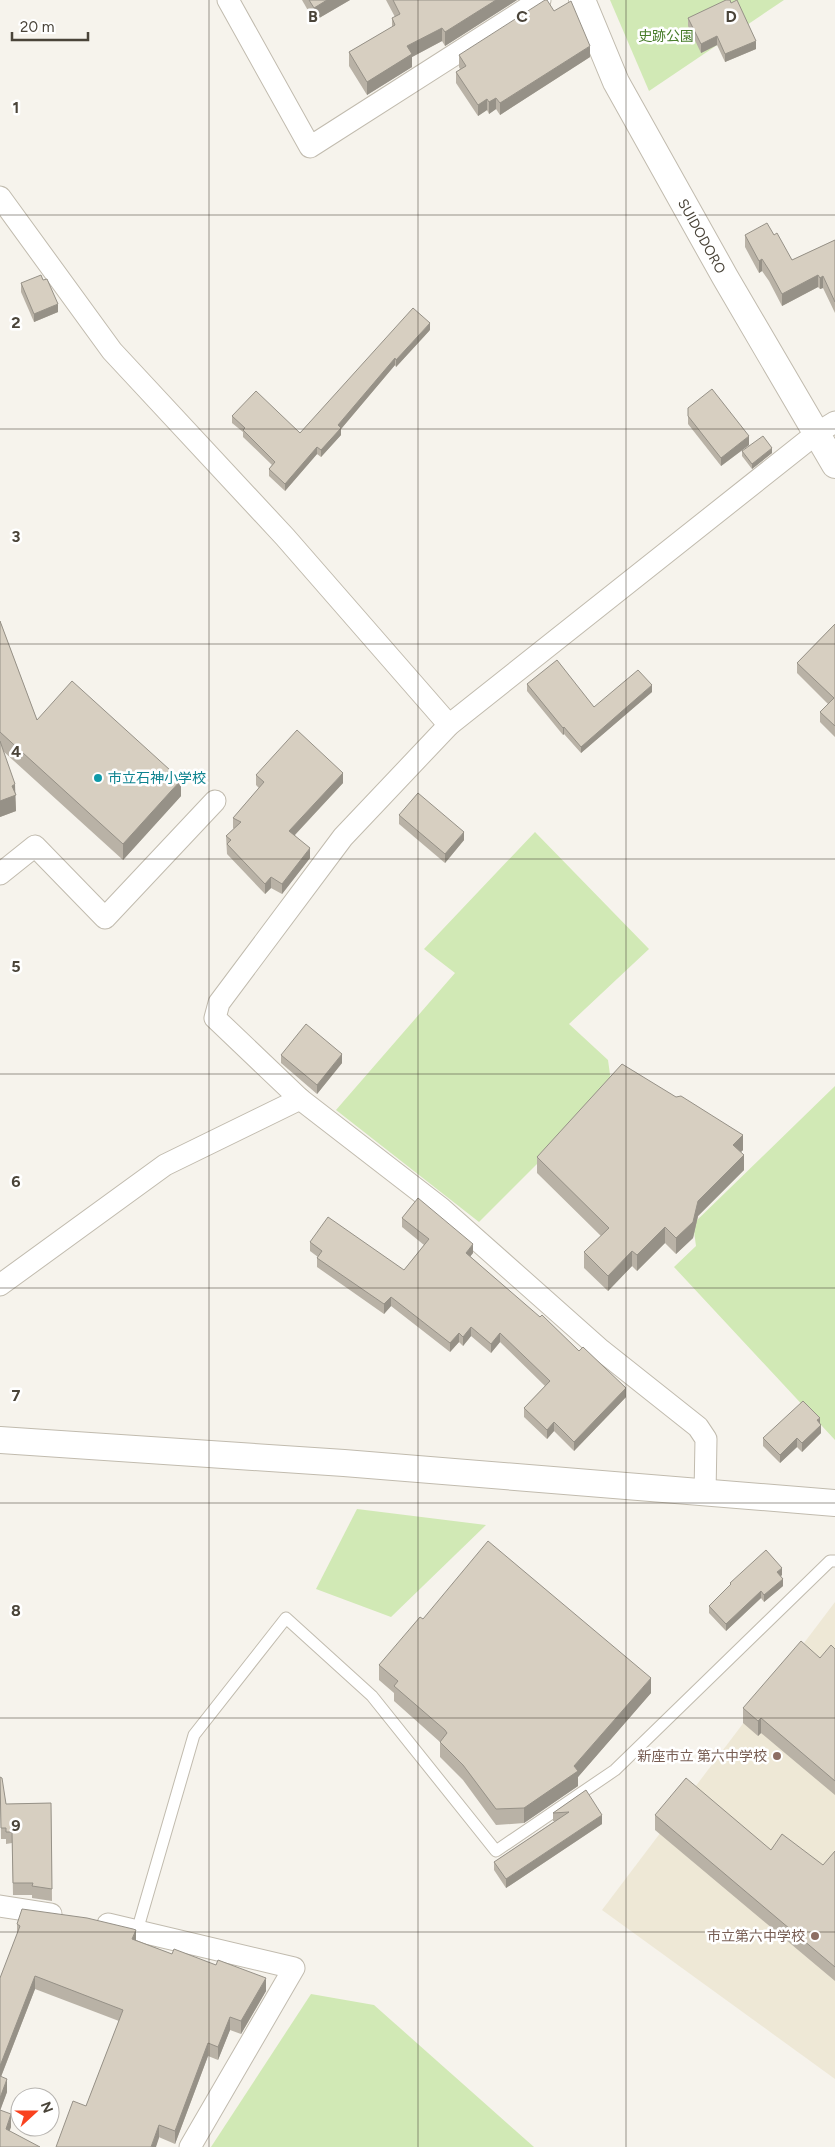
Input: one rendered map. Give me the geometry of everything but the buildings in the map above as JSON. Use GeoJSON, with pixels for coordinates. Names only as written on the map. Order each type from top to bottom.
{"type":"FeatureCollection","features":[{"type":"Feature","properties":{"kind":"street"},"geometry":{"type":"LineString","coordinates":[[228,0],[310,146],[540,0]]}},
{"type":"Feature","properties":{"kind":"street","name":"SUIDODORO"},"geometry":{"type":"LineString","coordinates":[[582,0],[616,82],[725,277],[826,428],[835,465]]}},
{"type":"Feature","properties":{"kind":"street"},"geometry":{"type":"LineString","coordinates":[[0,197],[112,352],[285,537],[449,725]]}},
{"type":"Feature","properties":{"kind":"street"},"geometry":{"type":"LineString","coordinates":[[705,1494],[706,1439],[698,1427],[601,1350],[441,1208],[300,1099],[215,1018],[219,1004],[343,837],[449,725],[826,428]]}},
{"type":"Feature","properties":{"kind":"street"},"geometry":{"type":"LineString","coordinates":[[0,874],[35,846],[104,918],[214,801]]}},
{"type":"Feature","properties":{"kind":"street"},"geometry":{"type":"LineString","coordinates":[[0,1285],[165,1165],[300,1099]]}},
{"type":"Feature","properties":{"kind":"street"},"geometry":{"type":"LineString","coordinates":[[0,1440],[344,1463],[705,1494],[835,1503]]}},
{"type":"Feature","properties":{"kind":"street"},"geometry":{"type":"LineString","coordinates":[[0,1906],[80,1918],[294,1968],[190,2147]]}},
{"type":"Feature","properties":{"kind":"lane"},"geometry":{"type":"LineString","coordinates":[[137,1931],[194,1735],[286,1618],[372,1696],[496,1851],[615,1770],[830,1561],[835,1561]]}},
{"type":"Feature","properties":{"kind":"shaded area","name":"新座市立 第六中学校"},"geometry":{"type":"Polygon","coordinates":[[[835,1602],[835,2079],[602,1910],[835,1602]]]}},
{"type":"Feature","properties":{"kind":"green space","name":"史跡公園"},"geometry":{"type":"Polygon","coordinates":[[[610,0],[784,0],[649,91],[610,0]]]}},
{"type":"Feature","properties":{"kind":"green space"},"geometry":{"type":"Polygon","coordinates":[[[535,832],[649,949],[569,1024],[608,1060],[612,1089],[479,1222],[336,1110],[455,973],[424,949],[535,832]]]}},
{"type":"Feature","properties":{"kind":"green space"},"geometry":{"type":"Polygon","coordinates":[[[835,1086],[835,1440],[674,1267],[696,1246],[693,1224],[835,1086]]]}},
{"type":"Feature","properties":{"kind":"green space"},"geometry":{"type":"Polygon","coordinates":[[[357,1509],[486,1525],[391,1617],[316,1589],[357,1509]]]}},
{"type":"Feature","properties":{"kind":"green space"},"geometry":{"type":"Polygon","coordinates":[[[311,1994],[374,2005],[534,2147],[211,2147],[311,1994]]]}},
{"type":"Feature","properties":{"kind":"place","name":"市立石神小学校"},"geometry":{"type":"Point","coordinates":[98,778]}},
{"type":"Feature","properties":{"kind":"place","name":"新座市立 第六中学校"},"geometry":{"type":"Point","coordinates":[777,1756]}},
{"type":"Feature","properties":{"kind":"place","name":"市立第六中学校"},"geometry":{"type":"Point","coordinates":[815,1936]}}]}
